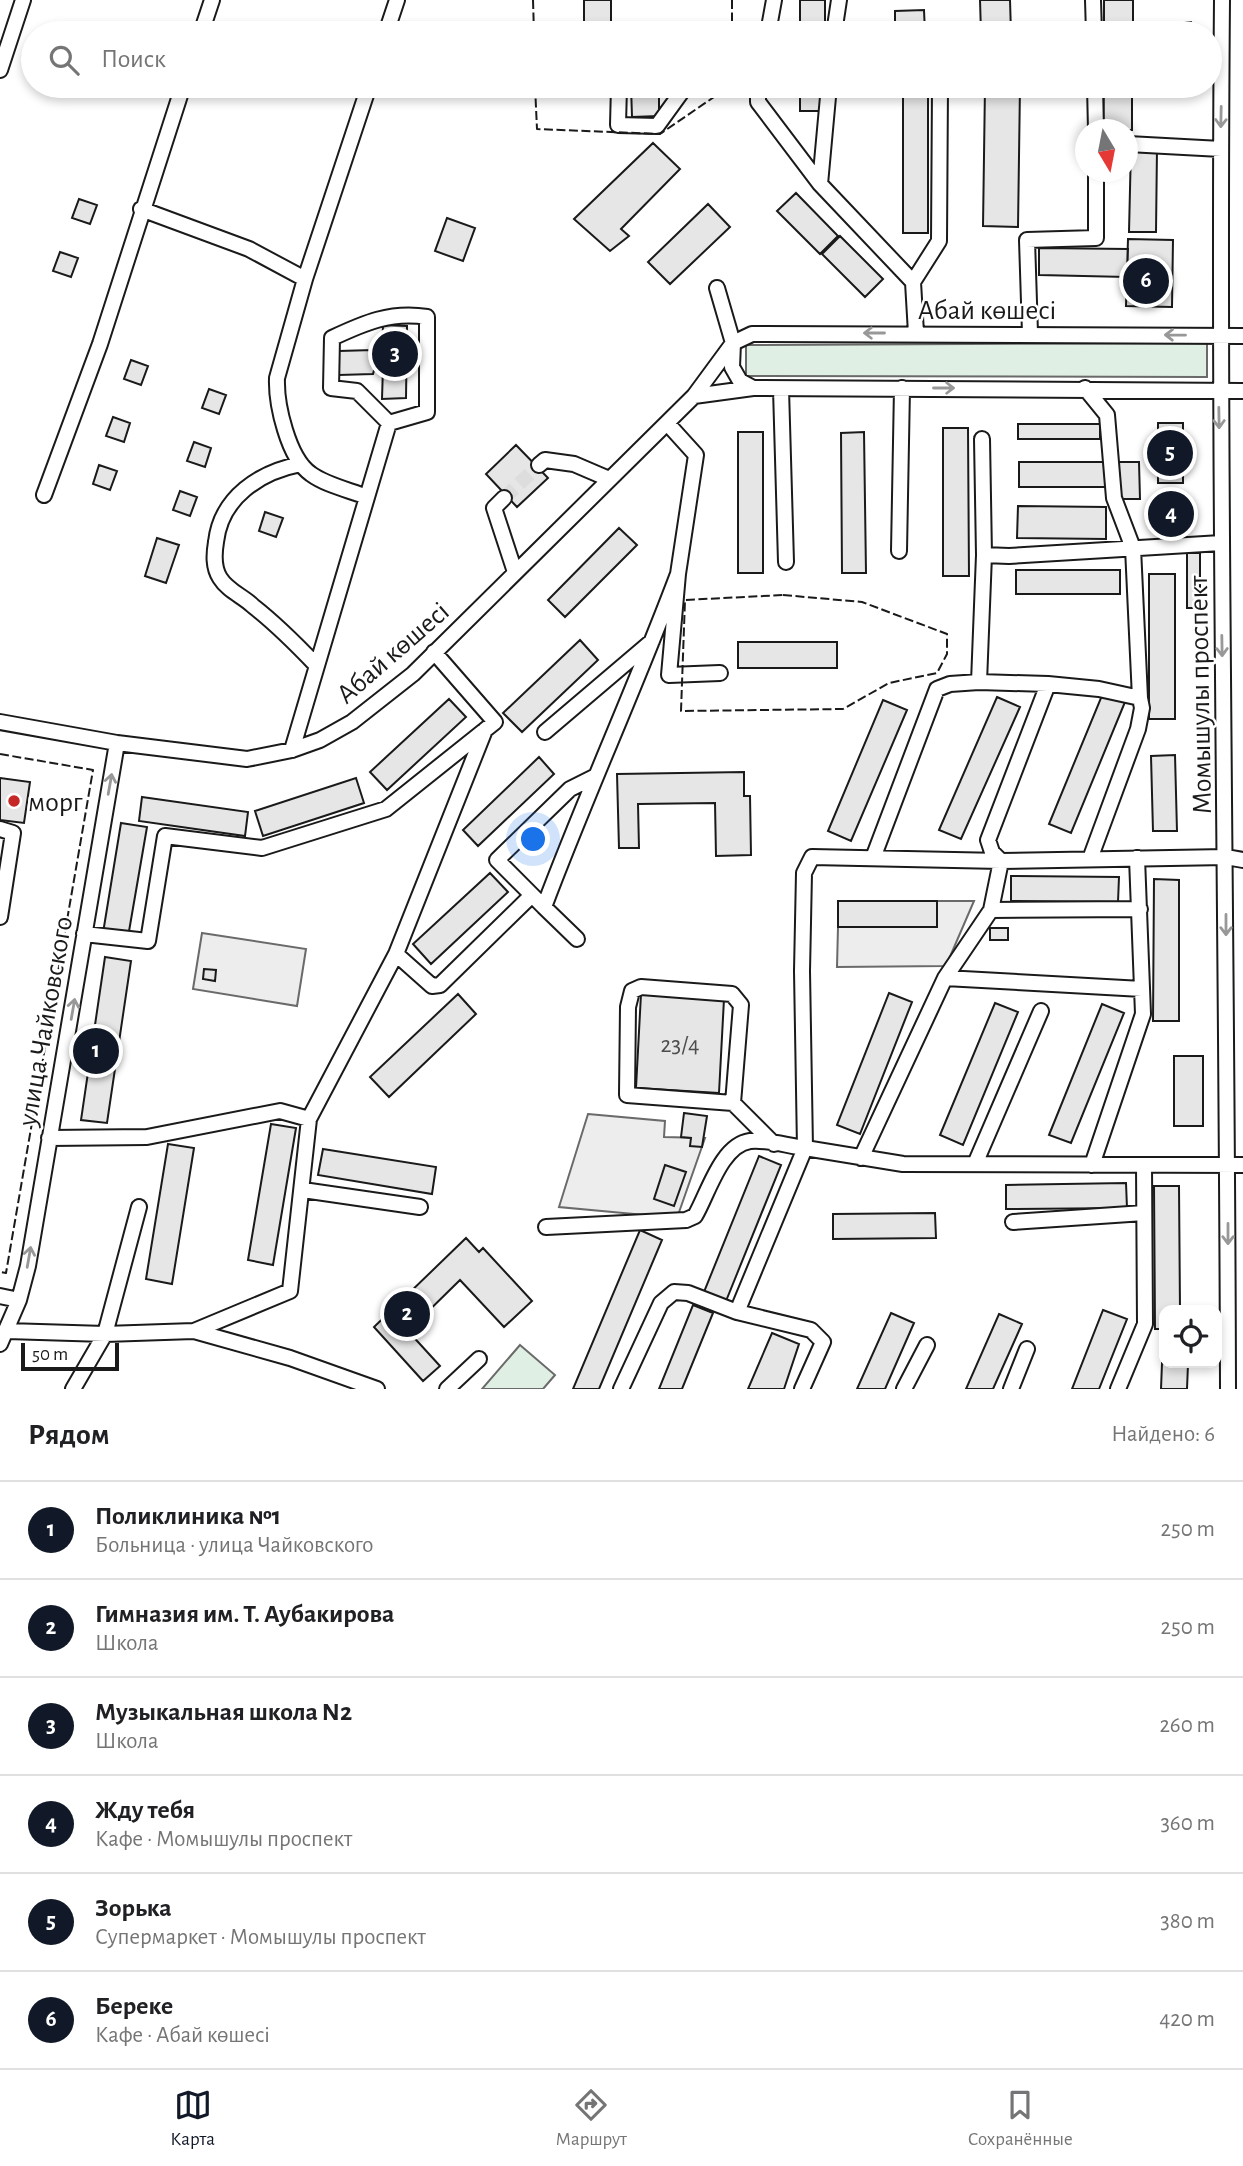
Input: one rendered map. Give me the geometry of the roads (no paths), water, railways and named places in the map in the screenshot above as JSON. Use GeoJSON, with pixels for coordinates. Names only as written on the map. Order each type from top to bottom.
{"type":"FeatureCollection","features":[{"type":"Feature","properties":{"kind":"street"},"geometry":{"type":"LineString","coordinates":[[0,70],[23,0]]}},
{"type":"Feature","properties":{"kind":"street"},"geometry":{"type":"LineString","coordinates":[[205,21],[212,0]]}},
{"type":"Feature","properties":{"kind":"street"},"geometry":{"type":"LineString","coordinates":[[390,21],[397,0]]}},
{"type":"Feature","properties":{"kind":"street"},"geometry":{"type":"LineString","coordinates":[[770,21],[774,0]]}},
{"type":"Feature","properties":{"kind":"street"},"geometry":{"type":"LineString","coordinates":[[836,21],[839,0]]}},
{"type":"Feature","properties":{"kind":"street"},"geometry":{"type":"LineString","coordinates":[[1093,0],[1094,21]]}},
{"type":"Feature","properties":{"kind":"street","name":"Момышулы проспект"},"geometry":{"type":"LineString","coordinates":[[1222,0],[1222,21]]}},
{"type":"Feature","properties":{"kind":"street"},"geometry":{"type":"LineString","coordinates":[[44,495],[100,344],[141,209],[179,98]]}},
{"type":"Feature","properties":{"kind":"street"},"geometry":{"type":"LineString","coordinates":[[365,98],[305,279],[277,378],[277,392],[288,437],[301,464],[310,474],[367,498]]}},
{"type":"Feature","properties":{"kind":"street"},"geometry":{"type":"LineString","coordinates":[[619,98],[618,125],[657,126],[677,98]]}},
{"type":"Feature","properties":{"kind":"street"},"geometry":{"type":"LineString","coordinates":[[758,98],[758,102],[820,184],[913,282]]}},
{"type":"Feature","properties":{"kind":"street"},"geometry":{"type":"LineString","coordinates":[[820,184],[828,98]]}},
{"type":"Feature","properties":{"kind":"street"},"geometry":{"type":"LineString","coordinates":[[916,333],[913,282],[939,241],[940,98]]}},
{"type":"Feature","properties":{"kind":"street"},"geometry":{"type":"LineString","coordinates":[[1095,98],[1096,119]]}},
{"type":"Feature","properties":{"kind":"street","name":"Момышулы проспект"},"geometry":{"type":"LineString","coordinates":[[1221,98],[1219,391],[1226,857],[1228,1389]]}},
{"type":"Feature","properties":{"kind":"street"},"geometry":{"type":"LineString","coordinates":[[1138,145],[1221,149]]}},
{"type":"Feature","properties":{"kind":"street"},"geometry":{"type":"LineString","coordinates":[[1030,333],[1027,240],[1096,238],[1096,182]]}},
{"type":"Feature","properties":{"kind":"street"},"geometry":{"type":"LineString","coordinates":[[141,209],[248,249],[305,279]]}},
{"type":"Feature","properties":{"kind":"street"},"geometry":{"type":"LineString","coordinates":[[718,288],[733,343],[732,367],[740,381],[753,388]]}},
{"type":"Feature","properties":{"kind":"street"},"geometry":{"type":"LineString","coordinates":[[408,314],[427,317],[427,412],[389,423],[357,391],[331,388],[332,338],[377,318],[408,314]]}},
{"type":"Feature","properties":{"kind":"street","name":"Абай көшесі"},"geometry":{"type":"LineString","coordinates":[[0,722],[117,743],[247,759],[292,750],[320,740],[352,722],[413,674],[694,396],[733,343],[752,334],[1030,333],[1243,336]]}},
{"type":"Feature","properties":{"kind":"street"},"geometry":{"type":"LineString","coordinates":[[694,396],[753,388],[1243,391]]}},
{"type":"Feature","properties":{"kind":"street"},"geometry":{"type":"LineString","coordinates":[[899,551],[902,388]]}},
{"type":"Feature","properties":{"kind":"street"},"geometry":{"type":"LineString","coordinates":[[1085,388],[1107,415],[1114,498],[1132,548],[1136,575],[1142,708],[1138,729],[1090,859]]}},
{"type":"Feature","properties":{"kind":"street"},"geometry":{"type":"LineString","coordinates":[[781,389],[786,562]]}},
{"type":"Feature","properties":{"kind":"street"},"geometry":{"type":"LineString","coordinates":[[292,750],[389,423]]}},
{"type":"Feature","properties":{"kind":"street"},"geometry":{"type":"LineString","coordinates":[[667,423],[696,455],[678,574],[669,675],[720,673]]}},
{"type":"Feature","properties":{"kind":"street"},"geometry":{"type":"LineString","coordinates":[[979,682],[984,555],[982,439]]}},
{"type":"Feature","properties":{"kind":"street"},"geometry":{"type":"LineString","coordinates":[[539,465],[545,460],[574,464],[609,479]]}},
{"type":"Feature","properties":{"kind":"street"},"geometry":{"type":"LineString","coordinates":[[301,464],[266,474],[234,498],[217,531],[214,554],[220,578],[230,589],[284,631],[316,665]]}},
{"type":"Feature","properties":{"kind":"street"},"geometry":{"type":"LineString","coordinates":[[504,498],[494,508],[515,572]]}},
{"type":"Feature","properties":{"kind":"street"},"geometry":{"type":"LineString","coordinates":[[984,555],[1009,556],[1221,543]]}},
{"type":"Feature","properties":{"kind":"street"},"geometry":{"type":"LineString","coordinates":[[544,907],[594,777],[656,637],[678,574]]}},
{"type":"Feature","properties":{"kind":"street"},"geometry":{"type":"LineString","coordinates":[[545,732],[656,637]]}},
{"type":"Feature","properties":{"kind":"street"},"geometry":{"type":"LineString","coordinates":[[84,934],[148,941],[165,836],[262,848],[386,809],[495,722],[434,652]]}},
{"type":"Feature","properties":{"kind":"street"},"geometry":{"type":"LineString","coordinates":[[873,858],[937,689],[950,684],[979,682],[1048,684],[1099,689],[1140,698]]}},
{"type":"Feature","properties":{"kind":"street"},"geometry":{"type":"LineString","coordinates":[[1001,861],[992,852],[988,840],[1048,684]]}},
{"type":"Feature","properties":{"kind":"street"},"geometry":{"type":"LineString","coordinates":[[194,1331],[290,1291],[309,1119],[397,954],[485,730]]}},
{"type":"Feature","properties":{"kind":"street","name":"улица Чайковского"},"geometry":{"type":"LineString","coordinates":[[3,1338],[19,1300],[28,1266],[117,743]]}},
{"type":"Feature","properties":{"kind":"street"},"geometry":{"type":"LineString","coordinates":[[577,939],[497,860],[570,789],[594,777]]}},
{"type":"Feature","properties":{"kind":"street"},"geometry":{"type":"LineString","coordinates":[[0,829],[13,834],[0,917]]}},
{"type":"Feature","properties":{"kind":"street"},"geometry":{"type":"LineString","coordinates":[[737,1312],[805,1148],[802,971],[804,873],[813,857],[1001,861],[1226,857],[1243,860]]}},
{"type":"Feature","properties":{"kind":"street"},"geometry":{"type":"LineString","coordinates":[[1092,1165],[1143,1014],[1137,858]]}},
{"type":"Feature","properties":{"kind":"street"},"geometry":{"type":"LineString","coordinates":[[861,1158],[945,978],[991,910],[1001,861]]}},
{"type":"Feature","properties":{"kind":"street"},"geometry":{"type":"LineString","coordinates":[[397,954],[432,986],[440,985],[531,895]]}},
{"type":"Feature","properties":{"kind":"street"},"geometry":{"type":"LineString","coordinates":[[991,910],[1140,909]]}},
{"type":"Feature","properties":{"kind":"street"},"geometry":{"type":"LineString","coordinates":[[945,978],[1142,989]]}},
{"type":"Feature","properties":{"kind":"street"},"geometry":{"type":"LineString","coordinates":[[733,1102],[741,1005],[738,997],[732,993],[641,987],[632,991],[628,1007],[627,1095],[733,1102],[774,1144]]}},
{"type":"Feature","properties":{"kind":"street"},"geometry":{"type":"LineString","coordinates":[[975,1164],[1041,1011]]}},
{"type":"Feature","properties":{"kind":"street"},"geometry":{"type":"LineString","coordinates":[[49,1138],[147,1137],[280,1111],[309,1119]]}},
{"type":"Feature","properties":{"kind":"street"},"geometry":{"type":"LineString","coordinates":[[546,1227],[686,1220],[695,1216],[728,1154],[737,1146],[750,1141],[903,1164],[1243,1166]]}},
{"type":"Feature","properties":{"kind":"street"},"geometry":{"type":"LineString","coordinates":[[1118,1389],[1145,1324],[1144,1165]]}},
{"type":"Feature","properties":{"kind":"street"},"geometry":{"type":"LineString","coordinates":[[303,1190],[419,1207]]}},
{"type":"Feature","properties":{"kind":"street"},"geometry":{"type":"LineString","coordinates":[[73,1389],[105,1334],[139,1207]]}},
{"type":"Feature","properties":{"kind":"street"},"geometry":{"type":"LineString","coordinates":[[1013,1222],[1144,1213]]}},
{"type":"Feature","properties":{"kind":"street"},"geometry":{"type":"LineString","coordinates":[[621,1389],[661,1303],[674,1292],[688,1293],[737,1312],[811,1330],[823,1342],[803,1389]]}},
{"type":"Feature","properties":{"kind":"street"},"geometry":{"type":"LineString","coordinates":[[0,1296],[19,1300]]}},
{"type":"Feature","properties":{"kind":"street"},"geometry":{"type":"LineString","coordinates":[[3,1338],[194,1331],[290,1358],[377,1389]]}},
{"type":"Feature","properties":{"kind":"street"},"geometry":{"type":"LineString","coordinates":[[904,1389],[927,1345]]}},
{"type":"Feature","properties":{"kind":"street"},"geometry":{"type":"LineString","coordinates":[[1011,1389],[1027,1349]]}},
{"type":"Feature","properties":{"kind":"street"},"geometry":{"type":"LineString","coordinates":[[447,1389],[479,1359]]}},
{"type":"Feature","properties":{"kind":"tunnel"},"geometry":{"type":"LineString","coordinates":[[504,498],[539,465]]}},
{"type":"Feature","properties":{"kind":"place","name":"Береке"},"geometry":{"type":"Point","coordinates":[1146,281]}},
{"type":"Feature","properties":{"kind":"place","name":"Музыкальная школа N2"},"geometry":{"type":"Point","coordinates":[395,354]}},
{"type":"Feature","properties":{"kind":"place","name":"Зорька"},"geometry":{"type":"Point","coordinates":[1170,453]}},
{"type":"Feature","properties":{"kind":"place","name":"Жду тебя"},"geometry":{"type":"Point","coordinates":[1171,514]}},
{"type":"Feature","properties":{"kind":"place","name":"морг"},"geometry":{"type":"Point","coordinates":[14,801]}},
{"type":"Feature","properties":{"kind":"place","name":"Поликлиника №1"},"geometry":{"type":"Point","coordinates":[96,1051]}},
{"type":"Feature","properties":{"kind":"place","name":"Гимназия им. Т. Аубакирова"},"geometry":{"type":"Point","coordinates":[407,1314]}}]}
